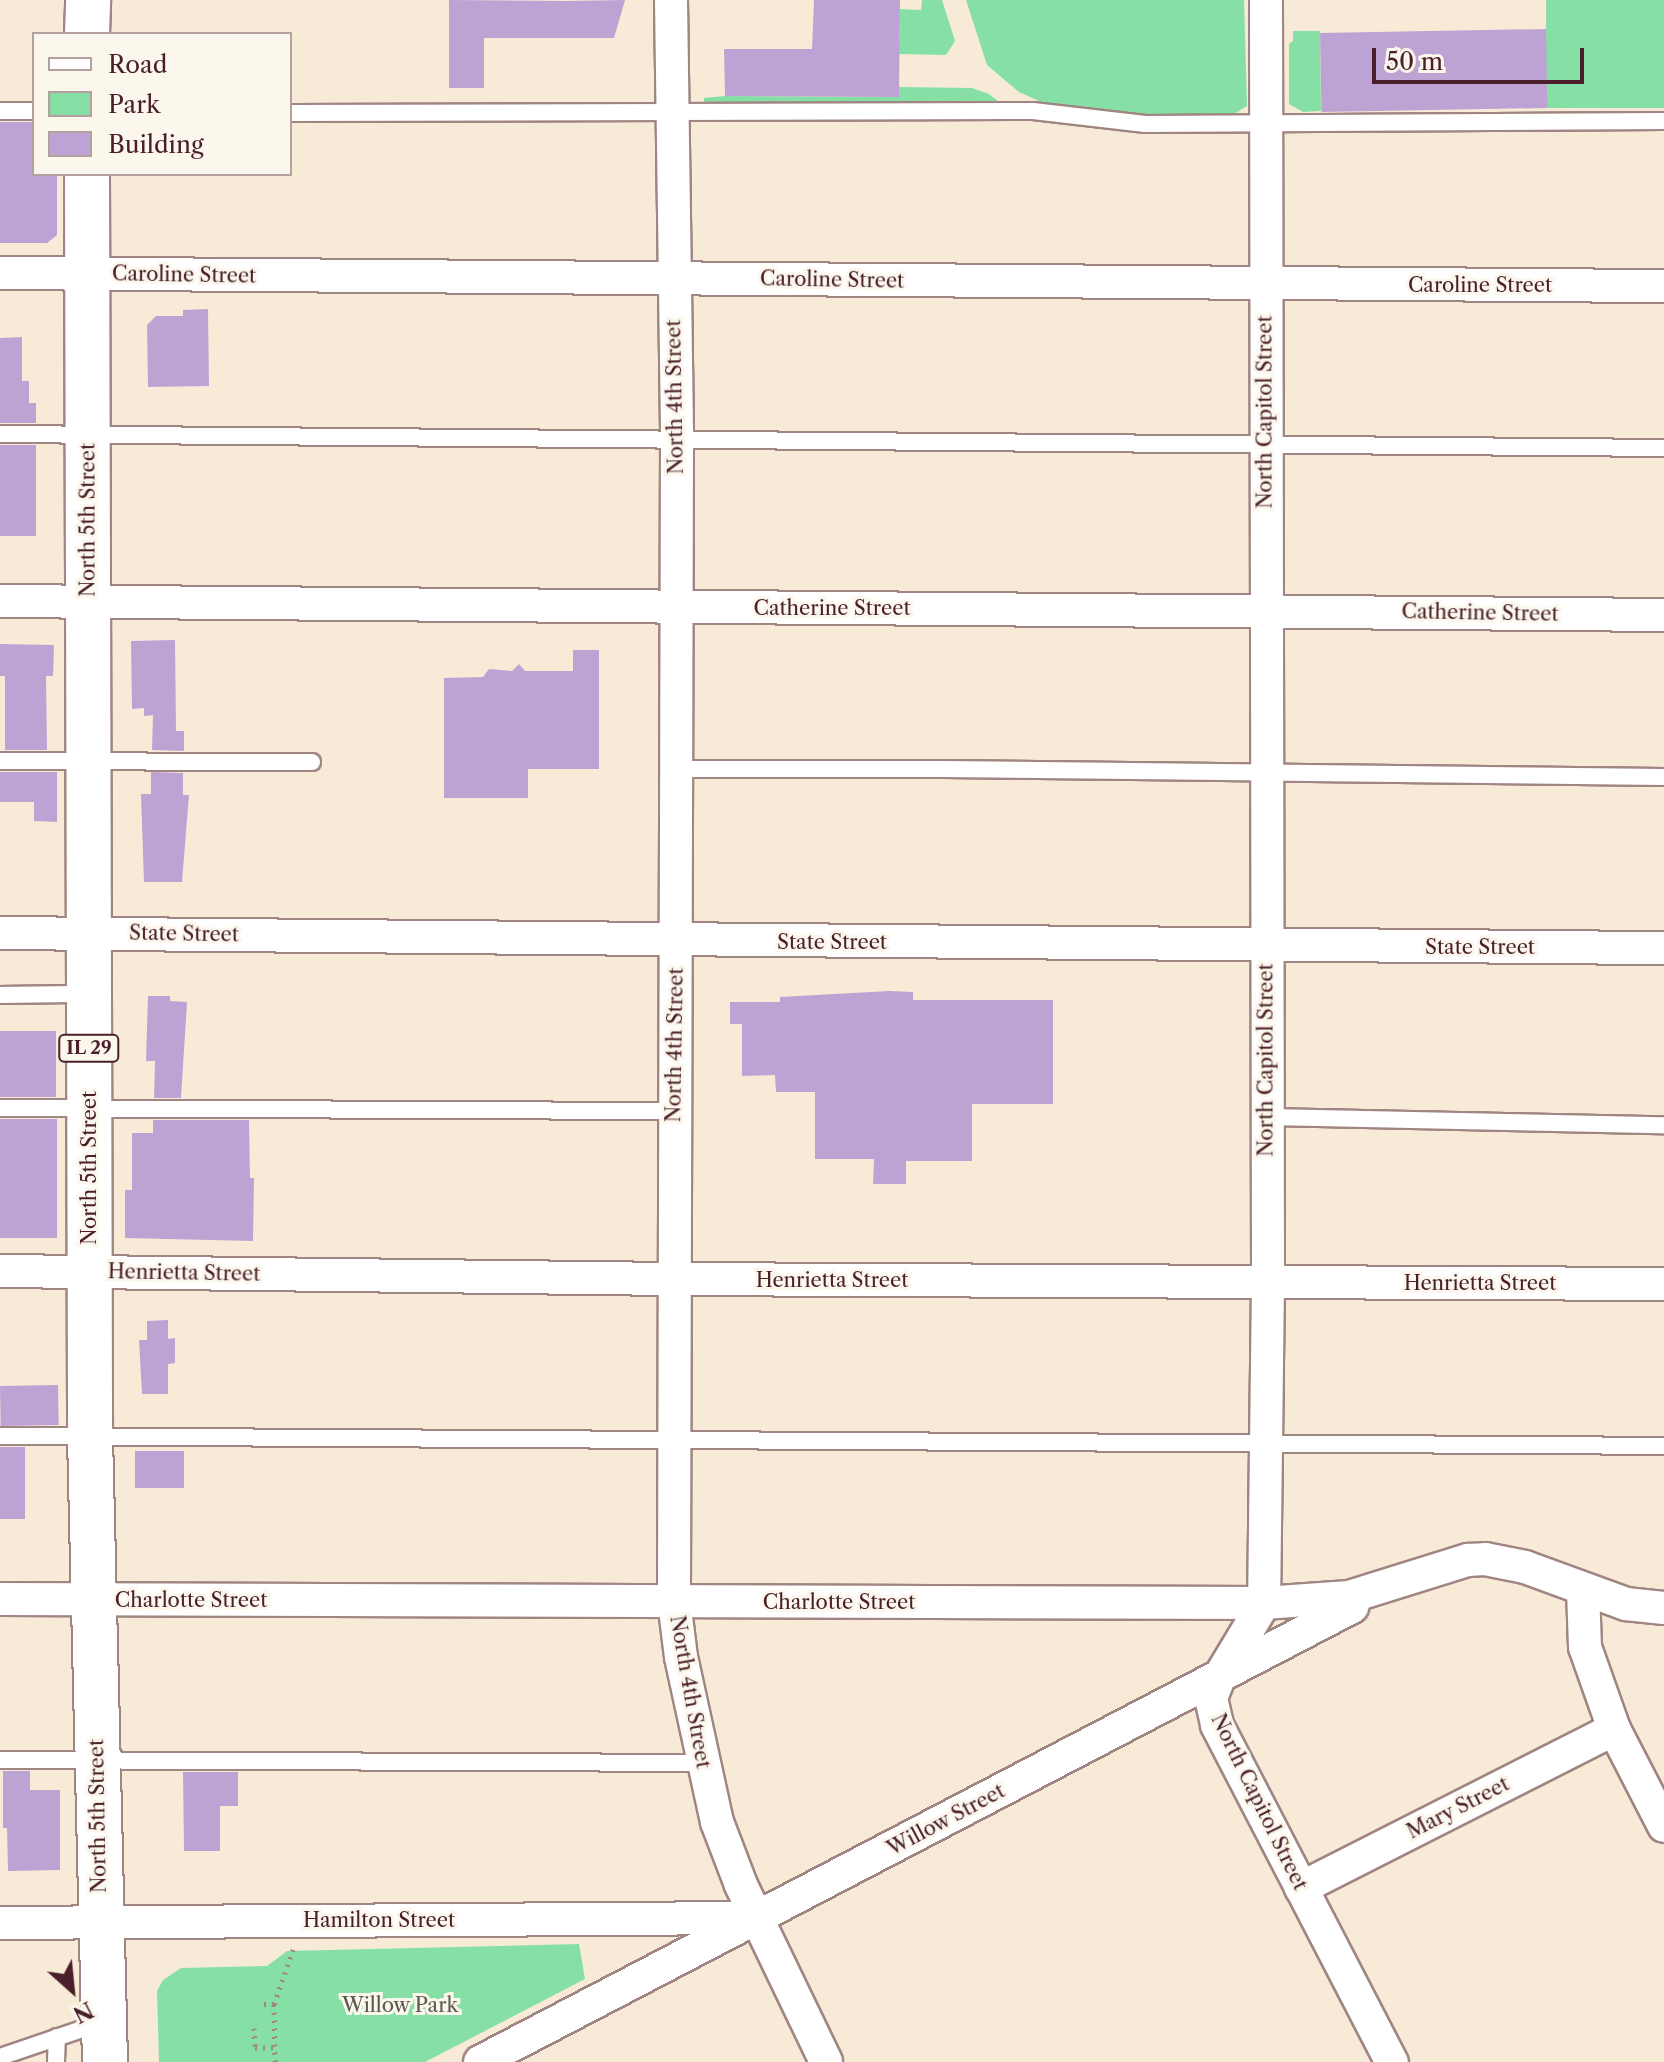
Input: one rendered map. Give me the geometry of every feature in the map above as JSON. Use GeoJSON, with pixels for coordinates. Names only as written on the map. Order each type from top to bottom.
{"type":"FeatureCollection","features":[{"type":"Feature","properties":{"kind":"main road"},"geometry":{"type":"LineString","coordinates":[[87,32],[88,0]]}},
{"type":"Feature","properties":{"kind":"main road","name":"North 5th Street"},"geometry":{"type":"LineString","coordinates":[[87,176],[90,1436],[99,1922],[105,1958],[88,2042]]}},
{"type":"Feature","properties":{"kind":"street","name":"North 4th Street"},"geometry":{"type":"LineString","coordinates":[[671,0],[677,442],[674,1601],[681,1657],[703,1763],[727,1854],[826,2062]]}},
{"type":"Feature","properties":{"kind":"street","name":"North Capitol Street"},"geometry":{"type":"LineString","coordinates":[[1266,0],[1265,945],[1268,1282],[1264,1603],[1219,1678],[1211,1698],[1217,1725],[1392,2062]]}},
{"type":"Feature","properties":{"kind":"street","name":"Caroline Street"},"geometry":{"type":"LineString","coordinates":[[0,273],[1664,286]]}},
{"type":"Feature","properties":{"kind":"street","name":"Catherine Street"},"geometry":{"type":"LineString","coordinates":[[0,601],[1664,615]]}},
{"type":"Feature","properties":{"kind":"street","name":"State Street"},"geometry":{"type":"LineString","coordinates":[[0,933],[1664,948]]}},
{"type":"Feature","properties":{"kind":"street","name":"Henrietta Street"},"geometry":{"type":"LineString","coordinates":[[0,1271],[673,1279],[1664,1284]]}},
{"type":"Feature","properties":{"kind":"street","name":"Charlotte Street"},"geometry":{"type":"LineString","coordinates":[[0,1599],[1264,1603],[1337,1599],[1413,1579],[1468,1560],[1485,1559],[1525,1567],[1626,1604],[1664,1608]]}},
{"type":"Feature","properties":{"kind":"street","name":"Willow Street"},"geometry":{"type":"LineString","coordinates":[[480,2062],[1219,1678],[1271,1646],[1413,1579]]}},
{"type":"Feature","properties":{"kind":"street"},"geometry":{"type":"LineString","coordinates":[[1583,1590],[1585,1647],[1614,1729],[1664,1826]]}},
{"type":"Feature","properties":{"kind":"street","name":"Mary Street"},"geometry":{"type":"LineString","coordinates":[[1301,1888],[1614,1729]]}},
{"type":"Feature","properties":{"kind":"street","name":"Hamilton Street"},"geometry":{"type":"LineString","coordinates":[[0,1923],[757,1918]]}},
{"type":"Feature","properties":{"kind":"lane"},"geometry":{"type":"LineString","coordinates":[[0,111],[32,111]]}},
{"type":"Feature","properties":{"kind":"lane"},"geometry":{"type":"LineString","coordinates":[[292,113],[1033,111],[1145,124],[1267,120],[1664,121]]}},
{"type":"Feature","properties":{"kind":"lane"},"geometry":{"type":"LineString","coordinates":[[0,434],[1265,448],[1664,448]]}},
{"type":"Feature","properties":{"kind":"lane"},"geometry":{"type":"LineString","coordinates":[[0,761],[312,762]]}},
{"type":"Feature","properties":{"kind":"lane"},"geometry":{"type":"LineString","coordinates":[[674,769],[1664,777]]}},
{"type":"Feature","properties":{"kind":"lane"},"geometry":{"type":"LineString","coordinates":[[0,995],[89,994]]}},
{"type":"Feature","properties":{"kind":"lane"},"geometry":{"type":"LineString","coordinates":[[0,1108],[674,1111]]}},
{"type":"Feature","properties":{"kind":"lane"},"geometry":{"type":"LineString","coordinates":[[1266,1117],[1664,1125]]}},
{"type":"Feature","properties":{"kind":"lane"},"geometry":{"type":"LineString","coordinates":[[0,1436],[1664,1446]]}},
{"type":"Feature","properties":{"kind":"lane"},"geometry":{"type":"LineString","coordinates":[[0,1760],[703,1763]]}},
{"type":"Feature","properties":{"kind":"lane"},"geometry":{"type":"LineString","coordinates":[[0,2057],[88,2042]]}},
{"type":"Feature","properties":{"kind":"lane"},"geometry":{"type":"LineString","coordinates":[[56,2062],[88,2042]]}},
{"type":"Feature","properties":{"kind":"path"},"geometry":{"type":"LineString","coordinates":[[275,2062],[274,2004],[294,1946]]}},
{"type":"Feature","properties":{"kind":"path"},"geometry":{"type":"LineString","coordinates":[[264,2004],[274,2004]]}},
{"type":"Feature","properties":{"kind":"path"},"geometry":{"type":"LineString","coordinates":[[254,2028],[255,2048],[274,2047]]}},
{"type":"Feature","properties":{"kind":"green space"},"geometry":{"type":"Polygon","coordinates":[[[922,0],[942,0],[955,41],[946,55],[899,54],[900,9],[921,10],[922,0]]]}},
{"type":"Feature","properties":{"kind":"green space"},"geometry":{"type":"Polygon","coordinates":[[[966,0],[1244,0],[1247,106],[1231,116],[1161,118],[1066,109],[1041,102],[1019,92],[987,65],[966,0]]]}},
{"type":"Feature","properties":{"kind":"green space"},"geometry":{"type":"Polygon","coordinates":[[[1546,0],[1664,0],[1664,108],[1546,108],[1546,0]]]}},
{"type":"Feature","properties":{"kind":"green space"},"geometry":{"type":"Polygon","coordinates":[[[1293,31],[1320,31],[1321,111],[1303,112],[1289,104],[1289,44],[1293,41],[1293,31]]]}},
{"type":"Feature","properties":{"kind":"green space"},"geometry":{"type":"Polygon","coordinates":[[[899,87],[972,88],[989,94],[1003,105],[733,107],[704,102],[704,98],[725,96],[898,97],[899,87]]]}},
{"type":"Feature","properties":{"kind":"green space","name":"Willow Park"},"geometry":{"type":"Polygon","coordinates":[[[579,1944],[585,1979],[425,2062],[159,2062],[157,1991],[163,1980],[181,1968],[267,1966],[287,1951],[579,1944]]]}},
{"type":"Feature","properties":{"kind":"building"},"geometry":{"type":"Polygon","coordinates":[[[449,0],[625,0],[614,38],[484,38],[484,88],[449,88],[449,0]]]}},
{"type":"Feature","properties":{"kind":"building"},"geometry":{"type":"Polygon","coordinates":[[[814,0],[900,0],[899,97],[725,96],[724,49],[812,49],[814,0]]]}},
{"type":"Feature","properties":{"kind":"building"},"geometry":{"type":"Polygon","coordinates":[[[1546,29],[1547,108],[1321,112],[1320,33],[1546,29]]]}},
{"type":"Feature","properties":{"kind":"building"},"geometry":{"type":"Polygon","coordinates":[[[0,122],[32,122],[32,176],[57,176],[57,235],[47,243],[0,243],[0,122]]]}},
{"type":"Feature","properties":{"kind":"building"},"geometry":{"type":"Polygon","coordinates":[[[208,309],[209,386],[148,387],[147,325],[156,316],[183,316],[183,310],[208,309]]]}},
{"type":"Feature","properties":{"kind":"building"},"geometry":{"type":"Polygon","coordinates":[[[22,337],[22,381],[29,381],[29,403],[36,403],[36,423],[0,423],[0,338],[22,337]]]}},
{"type":"Feature","properties":{"kind":"building"},"geometry":{"type":"Polygon","coordinates":[[[0,445],[36,445],[36,536],[0,536],[0,445]]]}},
{"type":"Feature","properties":{"kind":"building"},"geometry":{"type":"Polygon","coordinates":[[[175,640],[176,731],[184,731],[184,751],[152,750],[153,715],[144,716],[144,708],[132,709],[131,641],[175,640]]]}},
{"type":"Feature","properties":{"kind":"building"},"geometry":{"type":"Polygon","coordinates":[[[0,644],[54,645],[53,676],[46,676],[47,750],[5,750],[5,676],[0,676],[0,644]]]}},
{"type":"Feature","properties":{"kind":"building"},"geometry":{"type":"Polygon","coordinates":[[[573,650],[599,650],[599,769],[528,769],[528,798],[444,798],[444,678],[483,677],[489,669],[512,671],[519,664],[525,671],[573,671],[573,650]]]}},
{"type":"Feature","properties":{"kind":"building"},"geometry":{"type":"Polygon","coordinates":[[[0,772],[57,772],[57,822],[34,821],[34,802],[0,802],[0,772]]]}},
{"type":"Feature","properties":{"kind":"building"},"geometry":{"type":"Polygon","coordinates":[[[151,772],[183,773],[183,795],[189,795],[182,882],[144,882],[141,794],[151,794],[151,772]]]}},
{"type":"Feature","properties":{"kind":"building"},"geometry":{"type":"Polygon","coordinates":[[[913,992],[913,1000],[1053,1000],[1053,1104],[972,1104],[972,1161],[906,1161],[906,1184],[873,1184],[874,1159],[815,1159],[815,1092],[776,1092],[775,1075],[742,1076],[742,1024],[730,1024],[730,1002],[780,1002],[780,997],[913,992]]]}},
{"type":"Feature","properties":{"kind":"building"},"geometry":{"type":"Polygon","coordinates":[[[148,996],[170,996],[170,1001],[187,1002],[181,1098],[154,1098],[155,1061],[146,1061],[148,996]]]}},
{"type":"Feature","properties":{"kind":"building"},"geometry":{"type":"Polygon","coordinates":[[[0,1031],[56,1031],[56,1097],[0,1097],[0,1031]]]}},
{"type":"Feature","properties":{"kind":"building"},"geometry":{"type":"Polygon","coordinates":[[[0,1119],[57,1119],[57,1238],[0,1238],[0,1119]]]}},
{"type":"Feature","properties":{"kind":"building"},"geometry":{"type":"Polygon","coordinates":[[[153,1120],[249,1120],[250,1178],[254,1178],[253,1241],[125,1238],[125,1190],[132,1190],[132,1133],[153,1133],[153,1120]]]}},
{"type":"Feature","properties":{"kind":"building"},"geometry":{"type":"Polygon","coordinates":[[[168,1320],[168,1339],[175,1338],[175,1363],[168,1364],[168,1394],[142,1394],[139,1340],[147,1340],[147,1321],[168,1320]]]}},
{"type":"Feature","properties":{"kind":"building"},"geometry":{"type":"Polygon","coordinates":[[[58,1385],[59,1425],[1,1426],[0,1386],[58,1385]]]}},
{"type":"Feature","properties":{"kind":"building"},"geometry":{"type":"Polygon","coordinates":[[[0,1447],[25,1447],[25,1519],[0,1519],[0,1447]]]}},
{"type":"Feature","properties":{"kind":"building"},"geometry":{"type":"Polygon","coordinates":[[[135,1451],[184,1451],[184,1488],[135,1488],[135,1451]]]}},
{"type":"Feature","properties":{"kind":"building"},"geometry":{"type":"Polygon","coordinates":[[[3,1771],[30,1771],[30,1790],[60,1790],[60,1870],[8,1871],[7,1828],[3,1828],[3,1771]]]}},
{"type":"Feature","properties":{"kind":"building"},"geometry":{"type":"Polygon","coordinates":[[[183,1772],[238,1772],[238,1806],[220,1806],[220,1851],[184,1851],[183,1772]]]}}]}
